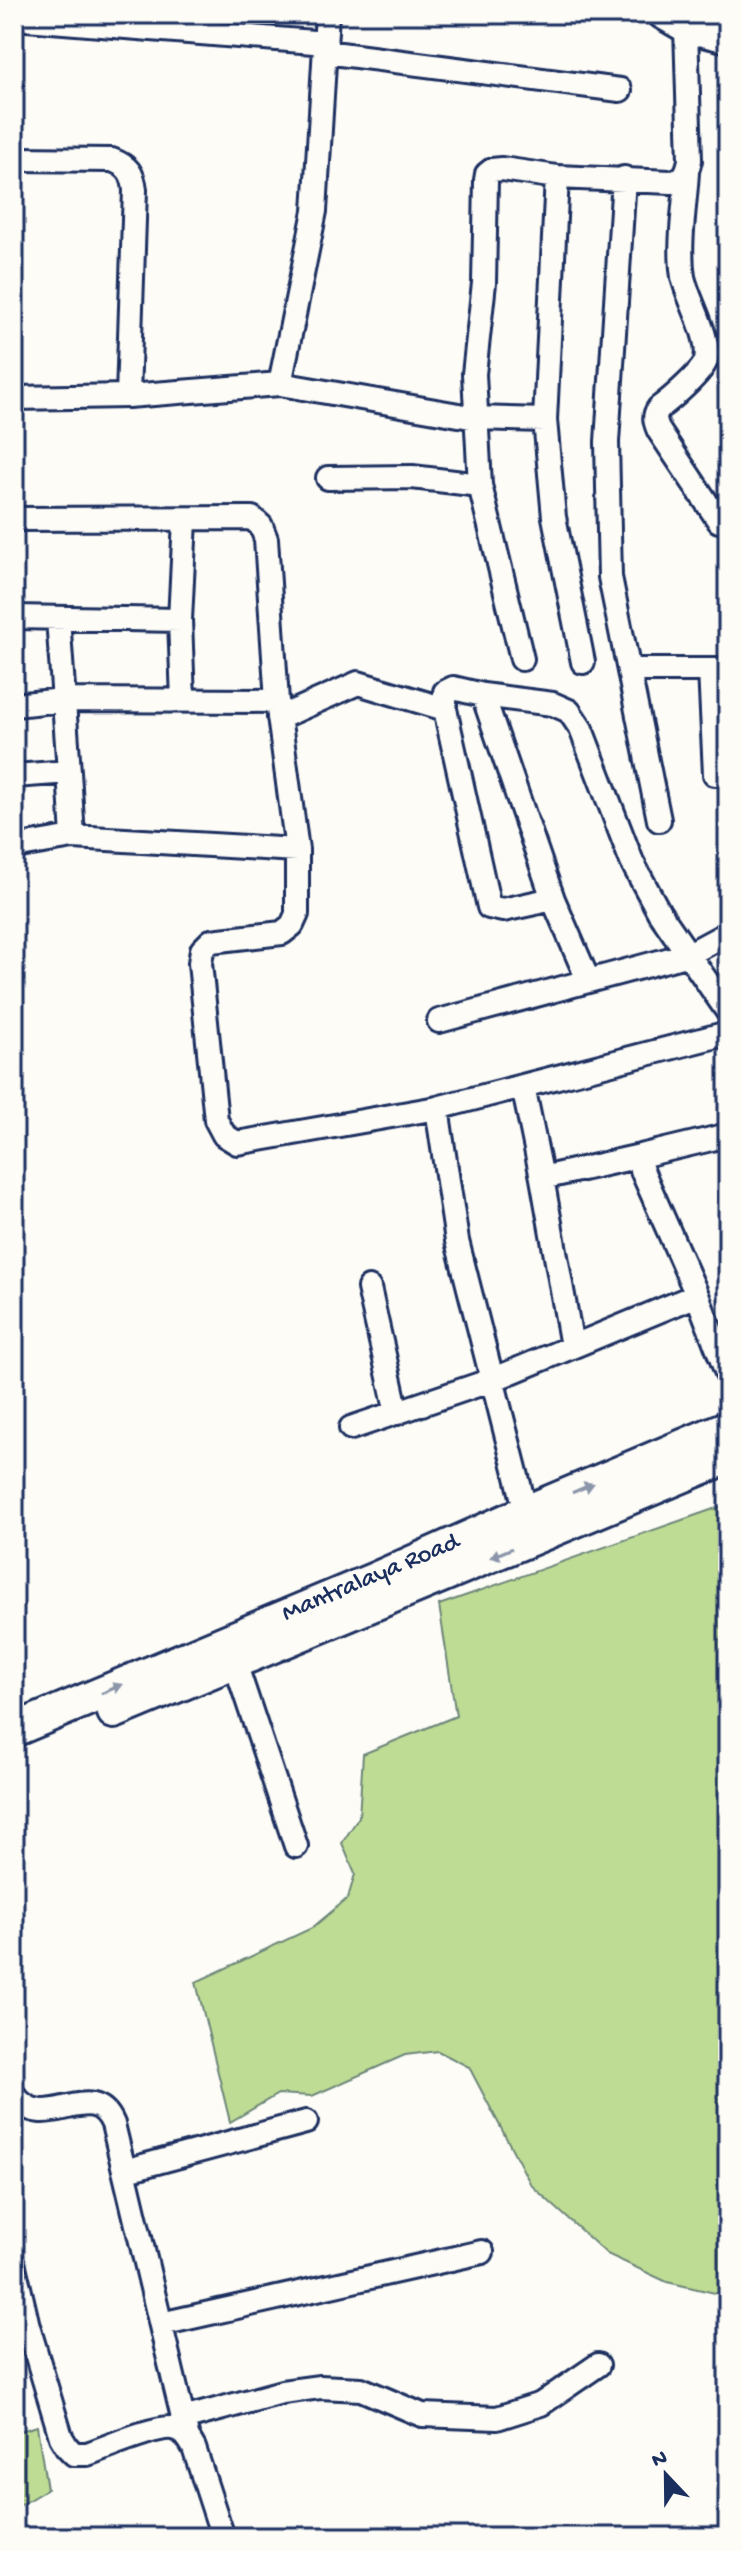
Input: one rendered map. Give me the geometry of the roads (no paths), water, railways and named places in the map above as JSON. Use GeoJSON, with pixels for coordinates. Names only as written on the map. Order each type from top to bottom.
{"type":"FeatureCollection","features":[{"type":"Feature","properties":{"kind":"highway","name":"Mantralaya Road"},"geometry":{"type":"LineString","coordinates":[[14,1730],[728,1427]]}},
{"type":"Feature","properties":{"kind":"highway"},"geometry":{"type":"LineString","coordinates":[[14,1753],[728,1457]]}},
{"type":"Feature","properties":{"kind":"main road"},"geometry":{"type":"LineString","coordinates":[[674,21],[728,38]]}},
{"type":"Feature","properties":{"kind":"street"},"geometry":{"type":"LineString","coordinates":[[280,384],[315,211],[327,14]]}},
{"type":"Feature","properties":{"kind":"street"},"geometry":{"type":"LineString","coordinates":[[14,18],[326,48],[620,90]]}},
{"type":"Feature","properties":{"kind":"street"},"geometry":{"type":"LineString","coordinates":[[674,21],[690,160],[683,277],[705,344],[706,359],[702,368],[659,408],[655,421],[719,521]]}},
{"type":"Feature","properties":{"kind":"street"},"geometry":{"type":"LineString","coordinates":[[14,159],[112,160],[125,165],[133,176],[135,206],[128,396]]}},
{"type":"Feature","properties":{"kind":"street"},"geometry":{"type":"LineString","coordinates":[[522,659],[480,485],[474,374],[484,283],[487,174],[497,169],[557,177],[671,182],[681,180],[687,172]]}},
{"type":"Feature","properties":{"kind":"street"},"geometry":{"type":"LineString","coordinates":[[557,177],[545,420],[554,517],[583,662]]}},
{"type":"Feature","properties":{"kind":"street"},"geometry":{"type":"LineString","coordinates":[[624,178],[607,442],[610,577],[659,820]]}},
{"type":"Feature","properties":{"kind":"street"},"geometry":{"type":"LineString","coordinates":[[14,398],[128,396],[280,384],[476,418],[545,420]]}},
{"type":"Feature","properties":{"kind":"street"},"geometry":{"type":"LineString","coordinates":[[328,478],[412,477],[480,485]]}},
{"type":"Feature","properties":{"kind":"street"},"geometry":{"type":"LineString","coordinates":[[14,519],[252,518],[261,526],[266,539],[278,710],[297,850],[297,914],[292,925],[282,933],[211,941],[202,950],[200,963],[216,1120],[224,1135],[237,1143],[437,1108],[728,1033]]}},
{"type":"Feature","properties":{"kind":"street"},"geometry":{"type":"LineString","coordinates":[[183,700],[180,620],[185,520]]}},
{"type":"Feature","properties":{"kind":"street"},"geometry":{"type":"LineString","coordinates":[[14,617],[180,620]]}},
{"type":"Feature","properties":{"kind":"street"},"geometry":{"type":"LineString","coordinates":[[58,618],[73,837]]}},
{"type":"Feature","properties":{"kind":"street"},"geometry":{"type":"LineString","coordinates":[[630,670],[719,670],[715,774]]}},
{"type":"Feature","properties":{"kind":"street"},"geometry":{"type":"LineString","coordinates":[[14,705],[63,700],[183,700],[278,710],[358,683],[445,709]]}},
{"type":"Feature","properties":{"kind":"street"},"geometry":{"type":"LineString","coordinates":[[553,899],[503,910],[489,907],[445,709],[445,692],[453,688],[553,704],[569,711],[581,729],[632,862],[659,912],[728,1012]]}},
{"type":"Feature","properties":{"kind":"street"},"geometry":{"type":"LineString","coordinates":[[483,695],[553,899],[588,980]]}},
{"type":"Feature","properties":{"kind":"street"},"geometry":{"type":"LineString","coordinates":[[14,776],[69,772]]}},
{"type":"Feature","properties":{"kind":"street"},"geometry":{"type":"LineString","coordinates":[[14,847],[73,837],[297,850]]}},
{"type":"Feature","properties":{"kind":"street"},"geometry":{"type":"LineString","coordinates":[[439,1021],[689,954],[728,933]]}},
{"type":"Feature","properties":{"kind":"street"},"geometry":{"type":"LineString","coordinates":[[523,1086],[572,1346]]}},
{"type":"Feature","properties":{"kind":"street"},"geometry":{"type":"LineString","coordinates":[[437,1108],[457,1241],[526,1512]]}},
{"type":"Feature","properties":{"kind":"street"},"geometry":{"type":"LineString","coordinates":[[542,1178],[728,1135]]}},
{"type":"Feature","properties":{"kind":"street"},"geometry":{"type":"LineString","coordinates":[[636,1157],[697,1295],[728,1376]]}},
{"type":"Feature","properties":{"kind":"street"},"geometry":{"type":"LineString","coordinates":[[369,1288],[397,1413]]}},
{"type":"Feature","properties":{"kind":"street"},"geometry":{"type":"LineString","coordinates":[[351,1428],[492,1380],[697,1295]]}},
{"type":"Feature","properties":{"kind":"street"},"geometry":{"type":"LineString","coordinates":[[235,1663],[296,1846]]}},
{"type":"Feature","properties":{"kind":"street"},"geometry":{"type":"LineString","coordinates":[[14,2095],[27,2108],[39,2112],[87,2104],[99,2105],[107,2110],[113,2124],[185,2427],[223,2537]]}},
{"type":"Feature","properties":{"kind":"street"},"geometry":{"type":"LineString","coordinates":[[124,2171],[306,2122]]}},
{"type":"Feature","properties":{"kind":"street"},"geometry":{"type":"LineString","coordinates":[[161,2324],[482,2252]]}},
{"type":"Feature","properties":{"kind":"street"},"geometry":{"type":"LineString","coordinates":[[14,2266],[28,2326],[61,2437],[74,2454],[87,2454],[160,2429],[185,2427],[282,2392],[320,2387],[361,2389],[422,2415],[497,2418],[541,2404],[598,2365]]}}]}
